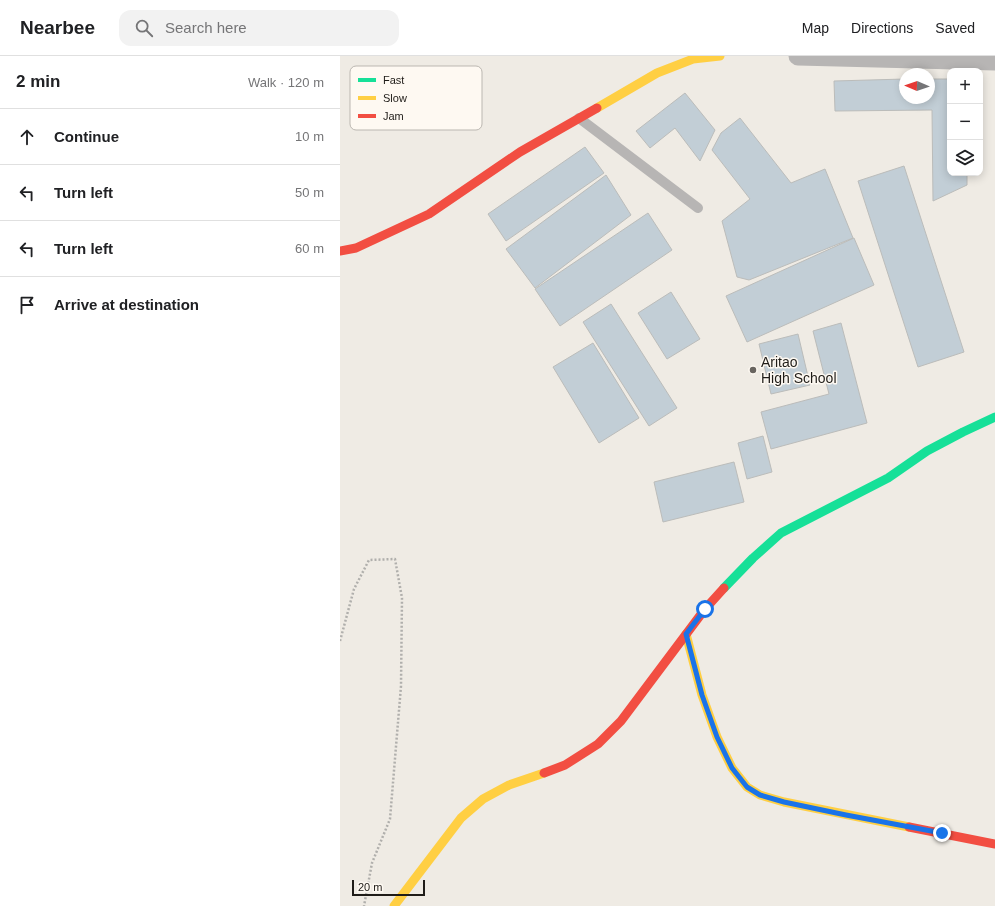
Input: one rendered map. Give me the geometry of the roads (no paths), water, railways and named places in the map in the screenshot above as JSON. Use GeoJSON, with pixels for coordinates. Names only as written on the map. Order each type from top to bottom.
{"type":"FeatureCollection","features":[{"type":"Feature","properties":{"kind":"street"},"geometry":{"type":"LineString","coordinates":[[340,251],[356,248],[429,214],[520,152],[657,73],[693,59],[720,56]]}},
{"type":"Feature","properties":{"kind":"street"},"geometry":{"type":"LineString","coordinates":[[798,56],[995,62]]}},
{"type":"Feature","properties":{"kind":"street"},"geometry":{"type":"LineString","coordinates":[[394,906],[461,818],[483,799],[509,785],[565,765],[598,744],[621,721],[705,609],[753,558],[781,533],[888,478],[927,451],[995,417]]}},
{"type":"Feature","properties":{"kind":"street"},"geometry":{"type":"LineString","coordinates":[[686,634],[702,695],[717,737],[732,768],[747,787],[760,795],[784,802],[995,844]]}},
{"type":"Feature","properties":{"kind":"lane"},"geometry":{"type":"LineString","coordinates":[[578,118],[698,208]]}},
{"type":"Feature","properties":{"kind":"place","name":"Aritao High School"},"geometry":{"type":"Point","coordinates":[753,370]}}]}
